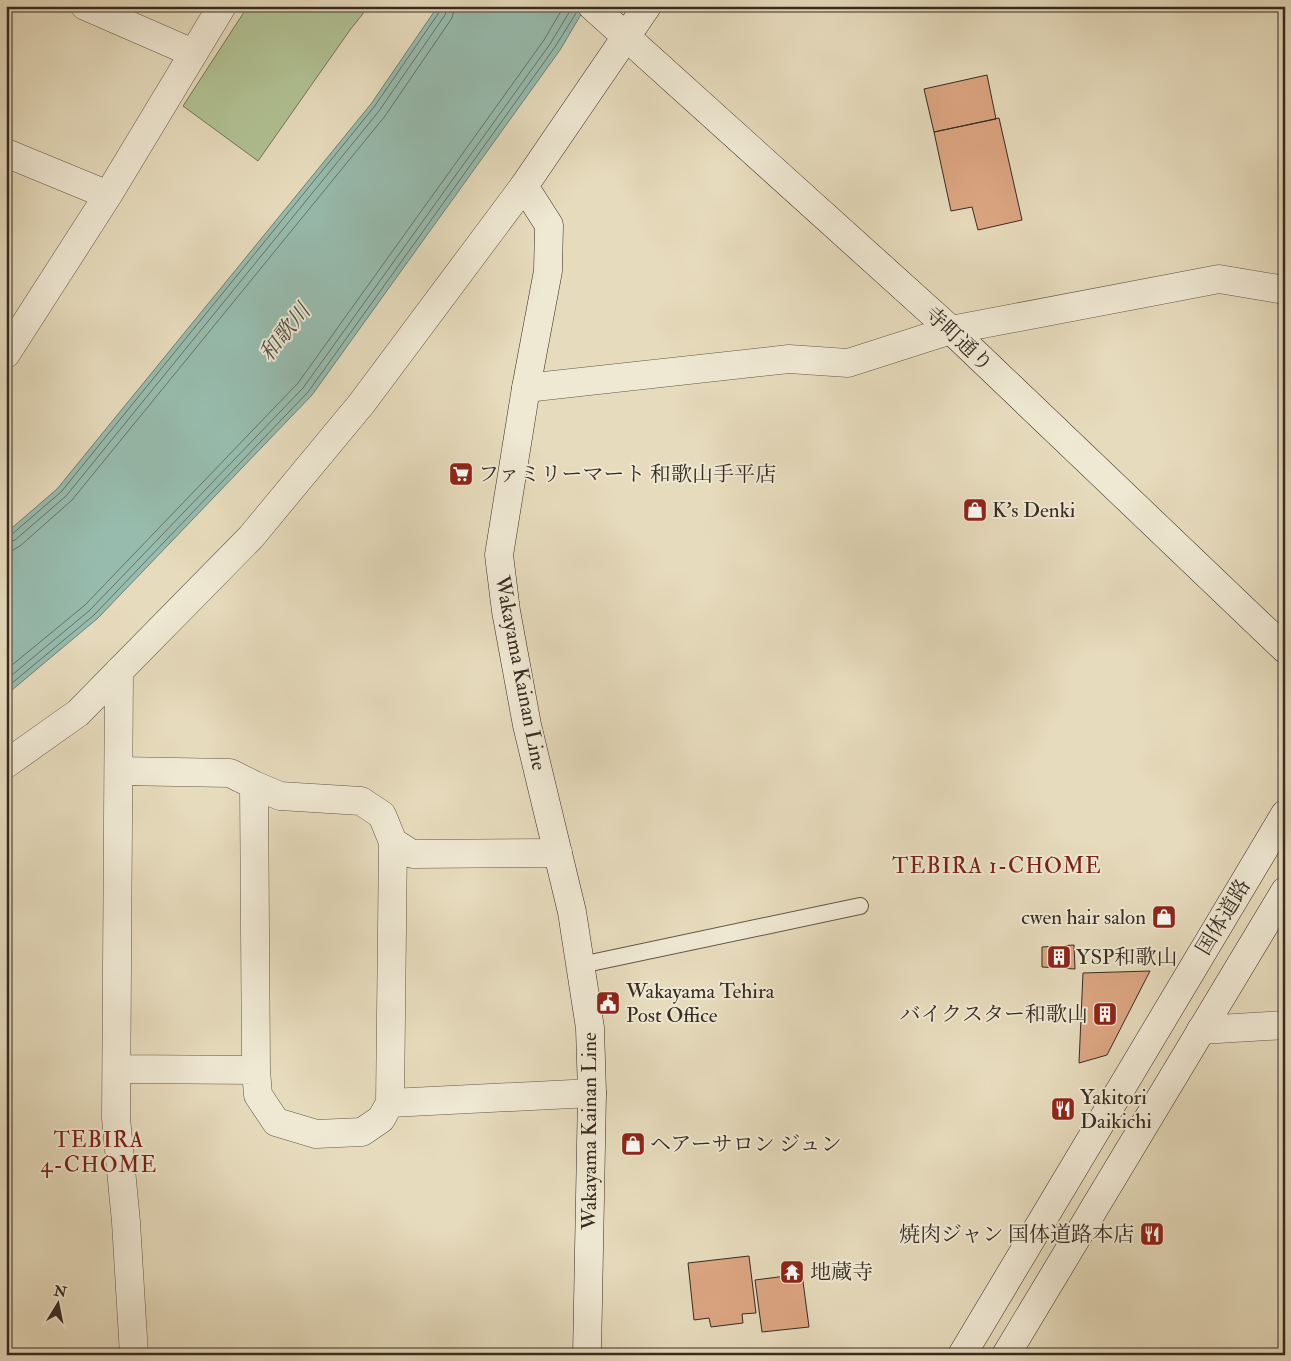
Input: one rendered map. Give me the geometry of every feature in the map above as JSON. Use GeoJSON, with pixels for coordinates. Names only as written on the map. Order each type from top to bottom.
{"type":"FeatureCollection","features":[{"type":"Feature","properties":{"kind":"street"},"geometry":{"type":"LineString","coordinates":[[84,6],[193,53]]}},
{"type":"Feature","properties":{"kind":"street"},"geometry":{"type":"LineString","coordinates":[[6,354],[108,195],[222,6]]}},
{"type":"Feature","properties":{"kind":"street"},"geometry":{"type":"LineString","coordinates":[[6,764],[78,713],[251,537],[362,403],[524,186],[647,6]]}},
{"type":"Feature","properties":{"kind":"street","name":"寺町通り"},"geometry":{"type":"LineString","coordinates":[[595,9],[950,330],[1285,649]]}},
{"type":"Feature","properties":{"kind":"street"},"geometry":{"type":"LineString","coordinates":[[6,153],[108,195]]}},
{"type":"Feature","properties":{"kind":"street","name":"Wakayama Kainan Line"},"geometry":{"type":"LineString","coordinates":[[524,186],[549,225],[548,271],[526,388],[499,555],[506,611],[527,726],[572,912],[590,1028],[592,1093],[587,1355]]}},
{"type":"Feature","properties":{"kind":"street"},"geometry":{"type":"LineString","coordinates":[[526,388],[789,359],[848,363],[950,330],[1219,279],[1285,290]]}},
{"type":"Feature","properties":{"kind":"street"},"geometry":{"type":"LineString","coordinates":[[119,671],[116,1118],[126,1222],[134,1355]]}},
{"type":"Feature","properties":{"kind":"street"},"geometry":{"type":"LineString","coordinates":[[119,771],[230,773],[280,796],[361,801],[382,816],[393,842],[390,1103],[381,1119],[362,1132],[316,1134],[276,1122],[258,1095],[256,1070],[254,785]]}},
{"type":"Feature","properties":{"kind":"street","name":"国体道路"},"geometry":{"type":"LineString","coordinates":[[962,1355],[1285,814]]}},
{"type":"Feature","properties":{"kind":"street"},"geometry":{"type":"LineString","coordinates":[[393,842],[412,854],[558,853]]}},
{"type":"Feature","properties":{"kind":"street","name":"国体道路"},"geometry":{"type":"LineString","coordinates":[[1006,1355],[1285,891]]}},
{"type":"Feature","properties":{"kind":"street"},"geometry":{"type":"LineString","coordinates":[[1201,1030],[1285,1025]]}},
{"type":"Feature","properties":{"kind":"street"},"geometry":{"type":"LineString","coordinates":[[117,1069],[256,1070]]}},
{"type":"Feature","properties":{"kind":"street"},"geometry":{"type":"LineString","coordinates":[[390,1103],[592,1093]]}},
{"type":"Feature","properties":{"kind":"lane"},"geometry":{"type":"LineString","coordinates":[[581,965],[860,906]]}},
{"type":"Feature","properties":{"kind":"shaded area"},"geometry":{"type":"Polygon","coordinates":[[[248,6],[369,6],[258,161],[183,106],[248,6]]]}},
{"type":"Feature","properties":{"kind":"water","name":"和歌川"},"geometry":{"type":"Polygon","coordinates":[[[438,6],[586,6],[560,50],[312,395],[98,618],[6,695],[6,533],[57,489],[371,104],[438,6]]]}},
{"type":"Feature","properties":{"kind":"building"},"geometry":{"type":"Polygon","coordinates":[[[987,75],[996,119],[934,132],[924,89],[987,75]]]}},
{"type":"Feature","properties":{"kind":"building"},"geometry":{"type":"Polygon","coordinates":[[[999,118],[1022,220],[978,230],[972,207],[951,211],[934,132],[999,118]]]}},
{"type":"Feature","properties":{"kind":"building","name":"YSP和歌山"},"geometry":{"type":"Polygon","coordinates":[[[1074,945],[1075,969],[1042,967],[1042,947],[1074,945]]]}},
{"type":"Feature","properties":{"kind":"building","name":"バイクスター和歌山"},"geometry":{"type":"Polygon","coordinates":[[[1150,971],[1107,1055],[1079,1063],[1083,973],[1150,971]]]}},
{"type":"Feature","properties":{"kind":"building"},"geometry":{"type":"Polygon","coordinates":[[[749,1256],[756,1313],[742,1314],[743,1323],[711,1327],[709,1318],[694,1320],[688,1263],[749,1256]]]}},
{"type":"Feature","properties":{"kind":"building"},"geometry":{"type":"Polygon","coordinates":[[[802,1274],[809,1327],[762,1332],[755,1280],[802,1274]]]}},
{"type":"Feature","properties":{"kind":"place","name":"ファミリーマート 和歌山手平店"},"geometry":{"type":"Point","coordinates":[461,474]}},
{"type":"Feature","properties":{"kind":"place","name":"K's Denki"},"geometry":{"type":"Point","coordinates":[975,510]}},
{"type":"Feature","properties":{"kind":"place","name":"cwen hair salon"},"geometry":{"type":"Point","coordinates":[1164,917]}},
{"type":"Feature","properties":{"kind":"place","name":"YSP和歌山"},"geometry":{"type":"Point","coordinates":[1059,957]}},
{"type":"Feature","properties":{"kind":"place","name":"Wakayama Tehira Post Office"},"geometry":{"type":"Point","coordinates":[608,1003]}},
{"type":"Feature","properties":{"kind":"place","name":"バイクスター和歌山"},"geometry":{"type":"Point","coordinates":[1105,1014]}},
{"type":"Feature","properties":{"kind":"place","name":"Yakitori Daikichi"},"geometry":{"type":"Point","coordinates":[1063,1109]}},
{"type":"Feature","properties":{"kind":"place","name":"ヘアーサロン ジュン"},"geometry":{"type":"Point","coordinates":[633,1144]}},
{"type":"Feature","properties":{"kind":"place","name":"焼肉ジャン 国体道路本店"},"geometry":{"type":"Point","coordinates":[1152,1234]}},
{"type":"Feature","properties":{"kind":"place","name":"地蔵寺"},"geometry":{"type":"Point","coordinates":[792,1272]}},
{"type":"Feature","properties":{"kind":"district","name":"TEBIRA 1-CHOME"},"geometry":{"type":"Point","coordinates":[997,865]}},
{"type":"Feature","properties":{"kind":"district","name":"TEBIRA 4-CHOME"},"geometry":{"type":"Point","coordinates":[99,1152]}}]}
